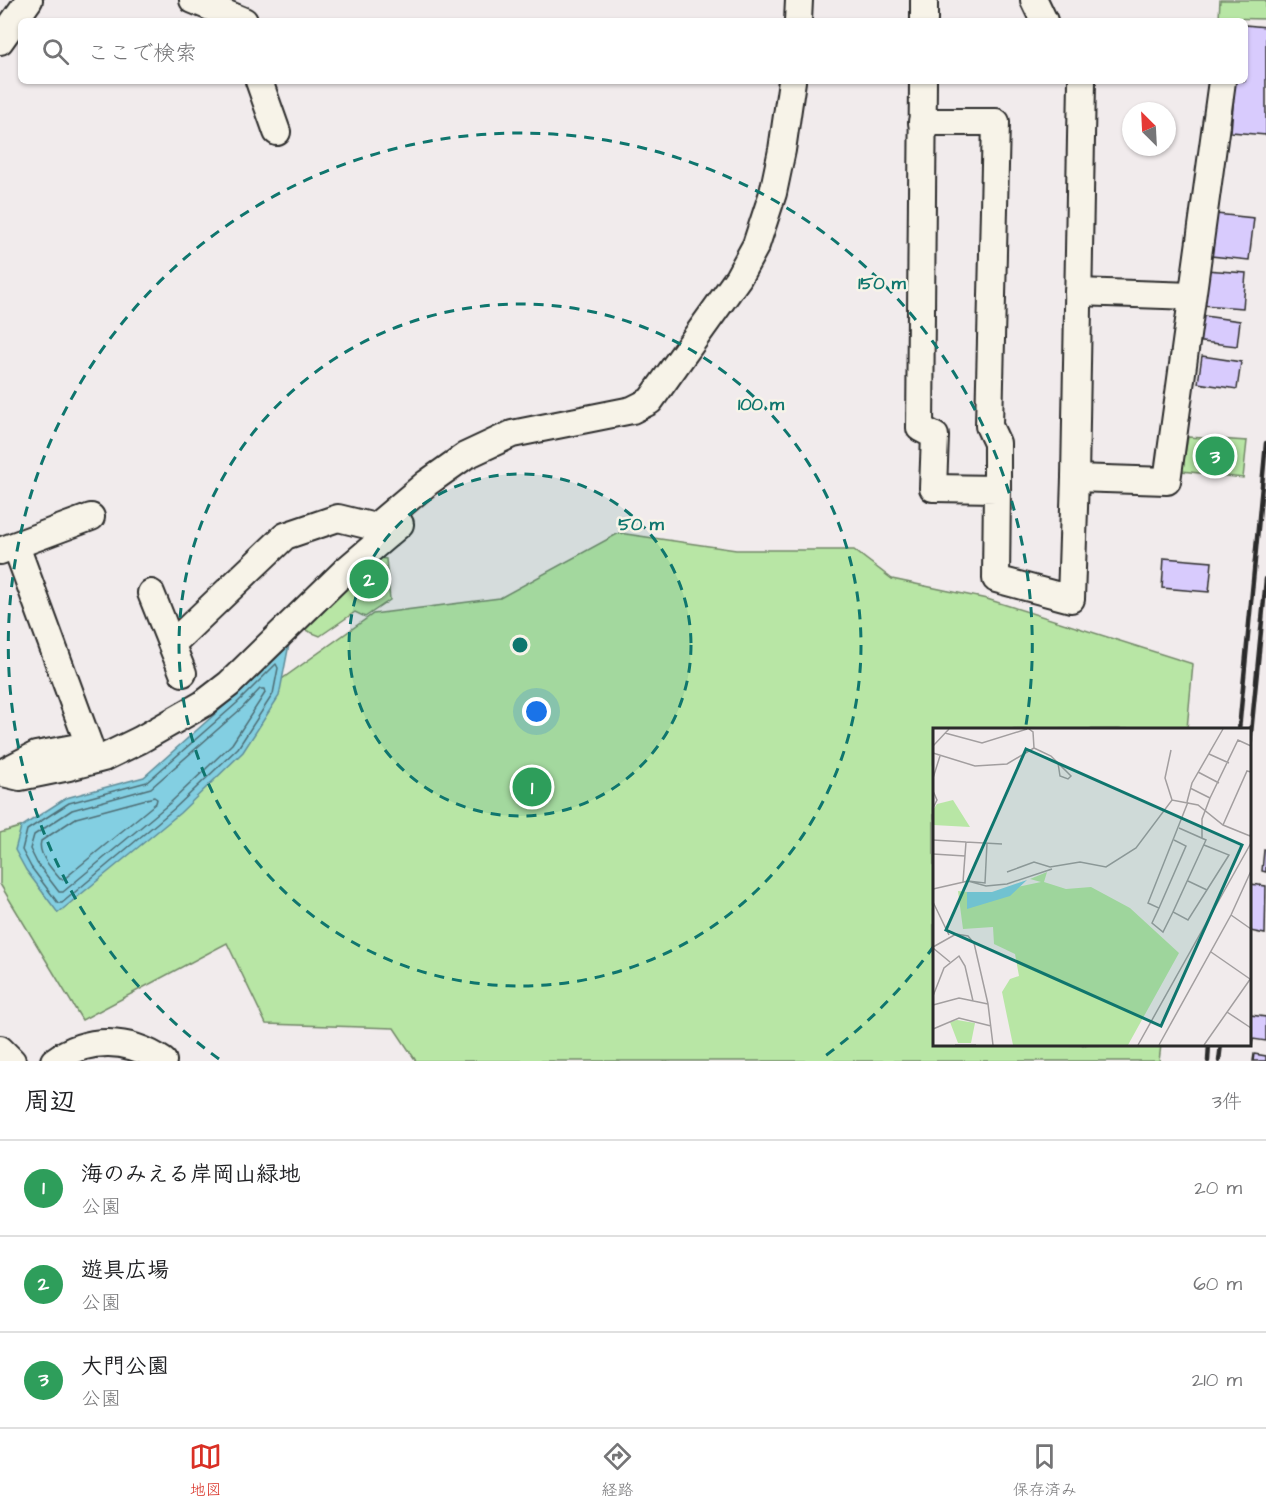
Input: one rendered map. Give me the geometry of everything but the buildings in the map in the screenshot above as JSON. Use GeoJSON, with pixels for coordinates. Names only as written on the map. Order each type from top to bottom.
{"type":"FeatureCollection","features":[{"type":"Feature","properties":{"kind":"street"},"geometry":{"type":"LineString","coordinates":[[0,41],[29,0]]}},
{"type":"Feature","properties":{"kind":"street"},"geometry":{"type":"LineString","coordinates":[[190,0],[195,18]]}},
{"type":"Feature","properties":{"kind":"street"},"geometry":{"type":"LineString","coordinates":[[190,0],[236,18]]}},
{"type":"Feature","properties":{"kind":"street"},"geometry":{"type":"LineString","coordinates":[[798,18],[800,0]]}},
{"type":"Feature","properties":{"kind":"street"},"geometry":{"type":"LineString","coordinates":[[924,0],[924,18]]}},
{"type":"Feature","properties":{"kind":"street"},"geometry":{"type":"LineString","coordinates":[[1034,0],[1043,18]]}},
{"type":"Feature","properties":{"kind":"street"},"geometry":{"type":"LineString","coordinates":[[260,84],[277,132]]}},
{"type":"Feature","properties":{"kind":"street"},"geometry":{"type":"LineString","coordinates":[[172,644],[285,536],[338,518],[375,527],[465,456],[512,434],[632,410],[650,401],[738,278],[756,246],[773,193],[792,84]]}},
{"type":"Feature","properties":{"kind":"street"},"geometry":{"type":"LineString","coordinates":[[923,84],[920,428],[935,436],[933,488],[997,489]]}},
{"type":"Feature","properties":{"kind":"street"},"geometry":{"type":"LineString","coordinates":[[922,122],[996,122],[989,426],[997,443],[996,579],[1071,599],[1082,84]]}},
{"type":"Feature","properties":{"kind":"street"},"geometry":{"type":"LineString","coordinates":[[1075,478],[1167,481],[1222,84]]}},
{"type":"Feature","properties":{"kind":"street"},"geometry":{"type":"LineString","coordinates":[[1078,292],[1192,296]]}},
{"type":"Feature","properties":{"kind":"street"},"geometry":{"type":"LineString","coordinates":[[1,774],[20,777],[103,758],[203,704],[229,684],[345,571],[412,514],[412,496]]}},
{"type":"Feature","properties":{"kind":"street"},"geometry":{"type":"LineString","coordinates":[[1,774],[36,755],[90,745],[8,549],[91,517]]}},
{"type":"Feature","properties":{"kind":"street"},"geometry":{"type":"LineString","coordinates":[[151,593],[183,674]]}},
{"type":"Feature","properties":{"kind":"street"},"geometry":{"type":"LineString","coordinates":[[54,1061],[79,1048],[99,1043],[121,1043],[148,1051],[163,1061]]}},
{"type":"Feature","properties":{"kind":"street"},"geometry":{"type":"LineString","coordinates":[[0,1049],[12,1061]]}},
{"type":"Feature","properties":{"kind":"green space"},"geometry":{"type":"Polygon","coordinates":[[[1220,0],[1266,0],[1266,19],[1219,18],[1220,0]]]}},
{"type":"Feature","properties":{"kind":"green space"},"geometry":{"type":"Polygon","coordinates":[[[1188,437],[1247,441],[1243,478],[1182,471],[1188,437]]]}},
{"type":"Feature","properties":{"kind":"green space"},"geometry":{"type":"Polygon","coordinates":[[[619,533],[736,550],[854,550],[892,579],[987,599],[1193,664],[1187,728],[933,728],[933,1046],[1161,1046],[1159,1061],[416,1061],[394,1028],[266,1024],[227,943],[82,1020],[0,884],[0,833],[115,798],[373,614],[500,598],[619,533]]]}},
{"type":"Feature","properties":{"kind":"green space"},"geometry":{"type":"Polygon","coordinates":[[[373,557],[386,559],[390,600],[365,617],[355,612],[320,636],[300,628],[373,557]]]}},
{"type":"Feature","properties":{"kind":"water"},"geometry":{"type":"Polygon","coordinates":[[[290,639],[279,696],[243,752],[180,813],[58,913],[26,870],[15,850],[21,827],[66,798],[144,777],[233,698],[290,639]]]}},
{"type":"Feature","properties":{"kind":"railway"},"geometry":{"type":"LineString","coordinates":[[1239,728],[1266,443]]}},
{"type":"Feature","properties":{"kind":"railway"},"geometry":{"type":"LineString","coordinates":[[1251,734],[1266,579]]}},
{"type":"Feature","properties":{"kind":"railway"},"geometry":{"type":"LineString","coordinates":[[1208,1061],[1209,1046]]}},
{"type":"Feature","properties":{"kind":"railway"},"geometry":{"type":"LineString","coordinates":[[1219,1061],[1221,1046]]}},
{"type":"Feature","properties":{"kind":"place","name":"大門公園"},"geometry":{"type":"Point","coordinates":[1215,456]}},
{"type":"Feature","properties":{"kind":"place","name":"遊具広場"},"geometry":{"type":"Point","coordinates":[369,579]}},
{"type":"Feature","properties":{"kind":"place","name":"海のみえる岸岡山緑地"},"geometry":{"type":"Point","coordinates":[532,787]}}]}
